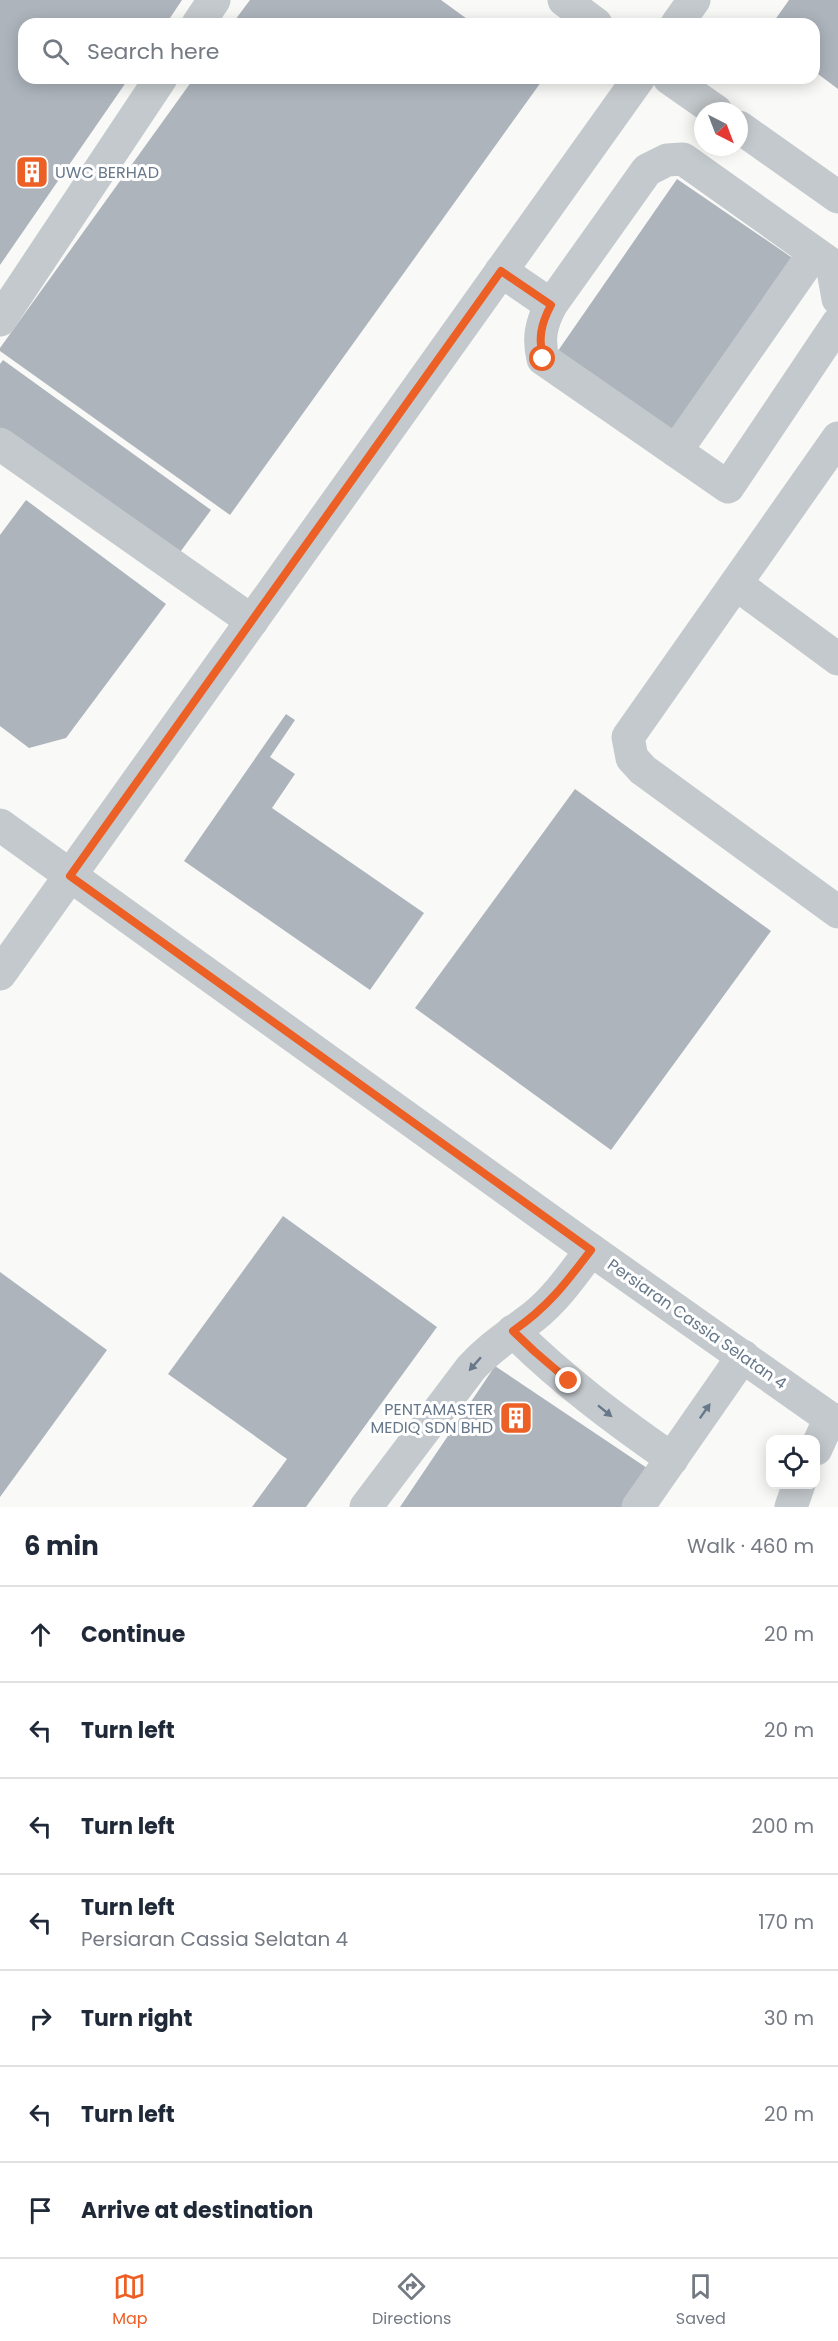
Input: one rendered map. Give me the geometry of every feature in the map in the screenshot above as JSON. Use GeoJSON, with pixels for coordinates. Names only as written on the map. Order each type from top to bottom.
{"type":"FeatureCollection","features":[{"type":"Feature","properties":{"kind":"street"},"geometry":{"type":"LineString","coordinates":[[202,18],[214,0]]}},
{"type":"Feature","properties":{"kind":"street"},"geometry":{"type":"LineString","coordinates":[[564,0],[588,18]]}},
{"type":"Feature","properties":{"kind":"street"},"geometry":{"type":"LineString","coordinates":[[681,18],[694,0]]}},
{"type":"Feature","properties":{"kind":"street"},"geometry":{"type":"LineString","coordinates":[[0,320],[158,84]]}},
{"type":"Feature","properties":{"kind":"street"},"geometry":{"type":"LineString","coordinates":[[0,974],[635,84]]}},
{"type":"Feature","properties":{"kind":"street"},"geometry":{"type":"LineString","coordinates":[[678,84],[703,102]]}},
{"type":"Feature","properties":{"kind":"street"},"geometry":{"type":"LineString","coordinates":[[748,133],[838,197]]}},
{"type":"Feature","properties":{"kind":"street"},"geometry":{"type":"LineString","coordinates":[[838,299],[832,266],[683,159],[668,160],[647,170],[551,305],[542,323],[539,343],[543,359],[728,487],[838,323]]}},
{"type":"Feature","properties":{"kind":"street"},"geometry":{"type":"LineString","coordinates":[[676,451],[814,253]]}},
{"type":"Feature","properties":{"kind":"street"},"geometry":{"type":"LineString","coordinates":[[501,271],[551,305]]}},
{"type":"Feature","properties":{"kind":"street"},"geometry":{"type":"LineString","coordinates":[[838,438],[628,737],[632,758],[643,770],[838,912]]}},
{"type":"Feature","properties":{"kind":"street"},"geometry":{"type":"LineString","coordinates":[[0,444],[252,621]]}},
{"type":"Feature","properties":{"kind":"street"},"geometry":{"type":"LineString","coordinates":[[736,584],[838,659]]}},
{"type":"Feature","properties":{"kind":"street","name":"Persiaran Cassia Selatan 4"},"geometry":{"type":"LineString","coordinates":[[0,825],[591,1250],[834,1421]]}},
{"type":"Feature","properties":{"kind":"street"},"geometry":{"type":"LineString","coordinates":[[366,1507],[471,1368],[488,1350],[533,1317],[556,1296],[591,1250]]}},
{"type":"Feature","properties":{"kind":"street"},"geometry":{"type":"LineString","coordinates":[[513,1331],[611,1416],[672,1459]]}},
{"type":"Feature","properties":{"kind":"street"},"geometry":{"type":"LineString","coordinates":[[638,1507],[743,1356]]}},
{"type":"Feature","properties":{"kind":"street"},"geometry":{"type":"LineString","coordinates":[[820,1443],[834,1421]]}},
{"type":"Feature","properties":{"kind":"street"},"geometry":{"type":"LineString","coordinates":[[791,1507],[798,1489]]}},
{"type":"Feature","properties":{"kind":"building","name":"UWC BERHAD"},"geometry":{"type":"Polygon","coordinates":[[[0,0],[182,0],[170,18],[18,18],[18,84],[125,84],[0,265],[0,0]]]}},
{"type":"Feature","properties":{"kind":"building"},"geometry":{"type":"Polygon","coordinates":[[[250,0],[441,0],[466,18],[236,18],[250,0]]]}},
{"type":"Feature","properties":{"kind":"building"},"geometry":{"type":"Polygon","coordinates":[[[789,0],[838,0],[838,89],[820,76],[820,18],[776,18],[789,0]]]}},
{"type":"Feature","properties":{"kind":"building"},"geometry":{"type":"Polygon","coordinates":[[[190,84],[540,84],[230,515],[0,351],[190,84]]]}},
{"type":"Feature","properties":{"kind":"building"},"geometry":{"type":"Polygon","coordinates":[[[677,179],[794,259],[670,438],[553,358],[677,179]]]}},
{"type":"Feature","properties":{"kind":"building"},"geometry":{"type":"Polygon","coordinates":[[[3,360],[211,510],[175,559],[0,432],[0,364],[3,360]]]}},
{"type":"Feature","properties":{"kind":"building"},"geometry":{"type":"Polygon","coordinates":[[[26,500],[166,604],[66,738],[29,748],[0,726],[0,535],[26,500]]]}},
{"type":"Feature","properties":{"kind":"building"},"geometry":{"type":"Polygon","coordinates":[[[286,714],[295,720],[270,757],[295,774],[272,808],[424,913],[370,990],[184,861],[286,714]]]}},
{"type":"Feature","properties":{"kind":"building"},"geometry":{"type":"Polygon","coordinates":[[[575,789],[771,931],[611,1150],[415,1008],[575,789]]]}},
{"type":"Feature","properties":{"kind":"building"},"geometry":{"type":"Polygon","coordinates":[[[283,1216],[437,1327],[306,1507],[252,1507],[287,1459],[168,1374],[283,1216]]]}},
{"type":"Feature","properties":{"kind":"building"},"geometry":{"type":"Polygon","coordinates":[[[0,1272],[107,1350],[0,1497],[0,1272]]]}},
{"type":"Feature","properties":{"kind":"building","name":"PENTAMASTER MEDIQ SDN BHD"},"geometry":{"type":"Polygon","coordinates":[[[495,1366],[650,1470],[624,1507],[400,1507],[495,1366]]]}},
{"type":"Feature","properties":{"kind":"place","name":"UWC BERHAD"},"geometry":{"type":"Point","coordinates":[32,172]}},
{"type":"Feature","properties":{"kind":"place","name":"PENTAMASTER MEDIQ SDN BHD"},"geometry":{"type":"Point","coordinates":[516,1418]}},
{"type":"Feature","properties":{"kind":"route"},"geometry":{"type":"LineString","coordinates":[[543,359],[539,343],[542,323],[551,305],[501,271],[70,876],[591,1250],[556,1296],[513,1331],[569,1381]]}}]}
